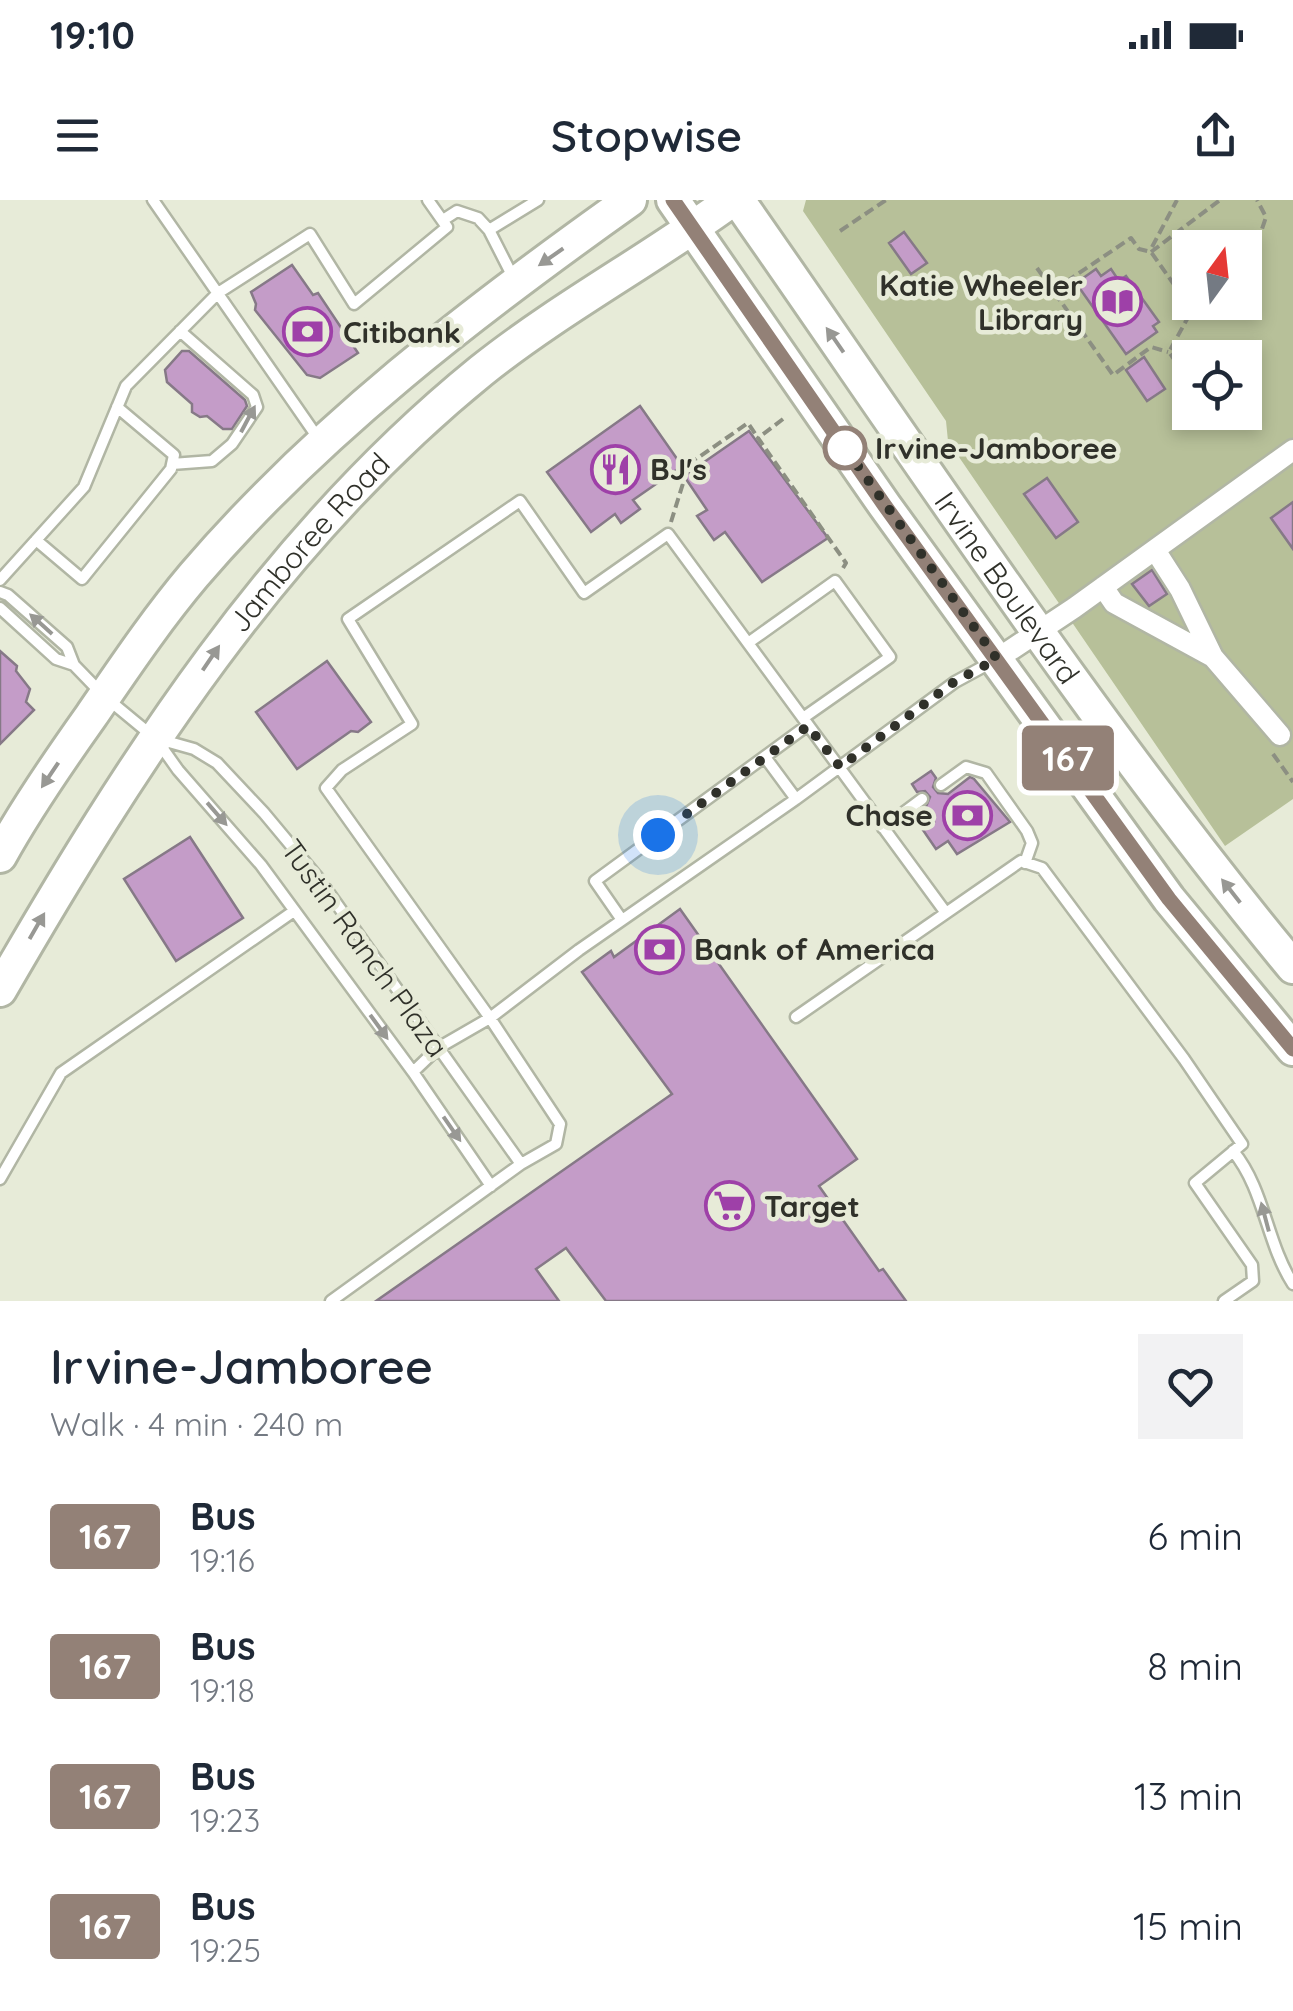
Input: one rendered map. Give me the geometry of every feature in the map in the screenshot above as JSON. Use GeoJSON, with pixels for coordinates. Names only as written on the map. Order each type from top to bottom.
{"type":"FeatureCollection","features":[{"type":"Feature","properties":{"kind":"main road","name":"Jamboree Road"},"geometry":{"type":"LineString","coordinates":[[0,856],[132,654],[195,574],[265,500],[392,383],[516,282],[630,200]]}},
{"type":"Feature","properties":{"kind":"main road","name":"Irvine Boulevard"},"geometry":{"type":"LineString","coordinates":[[673,200],[885,506],[1169,899],[1293,1049]]}},
{"type":"Feature","properties":{"kind":"main road","name":"Jamboree Road"},"geometry":{"type":"LineString","coordinates":[[0,990],[109,805],[224,639],[328,513],[394,448],[482,371],[579,301],[735,200]]}},
{"type":"Feature","properties":{"kind":"main road","name":"Irvine Boulevard"},"geometry":{"type":"LineString","coordinates":[[735,200],[1038,632],[1234,895],[1293,966]]}},
{"type":"Feature","properties":{"kind":"street"},"geometry":{"type":"LineString","coordinates":[[997,659],[1103,588],[1293,450]]}},
{"type":"Feature","properties":{"kind":"street"},"geometry":{"type":"LineString","coordinates":[[1154,550],[1180,589],[1213,657],[1273,739]]}},
{"type":"Feature","properties":{"kind":"street"},"geometry":{"type":"LineString","coordinates":[[1103,588],[1114,603],[1213,657]]}},
{"type":"Feature","properties":{"kind":"lane"},"geometry":{"type":"LineString","coordinates":[[153,200],[323,445]]}},
{"type":"Feature","properties":{"kind":"lane"},"geometry":{"type":"LineString","coordinates":[[0,580],[84,487],[126,386],[218,293],[310,234],[354,304],[447,227],[428,200]]}},
{"type":"Feature","properties":{"kind":"lane"},"geometry":{"type":"LineString","coordinates":[[450,200],[457,211],[478,218],[489,230],[516,282]]}},
{"type":"Feature","properties":{"kind":"lane"},"geometry":{"type":"LineString","coordinates":[[489,230],[533,203]]}},
{"type":"Feature","properties":{"kind":"lane"},"geometry":{"type":"LineString","coordinates":[[443,220],[457,211]]}},
{"type":"Feature","properties":{"kind":"lane"},"geometry":{"type":"LineString","coordinates":[[172,464],[212,462],[232,444],[257,406],[253,395],[180,330]]}},
{"type":"Feature","properties":{"kind":"lane"},"geometry":{"type":"LineString","coordinates":[[36,540],[82,579],[172,464],[174,455],[117,408]]}},
{"type":"Feature","properties":{"kind":"lane"},"geometry":{"type":"LineString","coordinates":[[331,1301],[521,1164],[556,1144],[560,1124],[490,1018],[326,788],[342,770],[412,724],[348,619],[520,501],[584,593],[668,534],[946,913]]}},
{"type":"Feature","properties":{"kind":"lane"},"geometry":{"type":"LineString","coordinates":[[622,920],[595,882],[765,757],[890,657],[836,581],[748,643]]}},
{"type":"Feature","properties":{"kind":"lane","name":"Tustin Ranch Plaza"},"geometry":{"type":"LineString","coordinates":[[0,592],[67,648],[74,664],[104,696],[156,738],[178,770],[261,865],[491,1186]]}},
{"type":"Feature","properties":{"kind":"lane","name":"Tustin Ranch Plaza"},"geometry":{"type":"LineString","coordinates":[[0,608],[56,659],[74,664]]}},
{"type":"Feature","properties":{"kind":"lane"},"geometry":{"type":"LineString","coordinates":[[412,1072],[438,1048],[490,1018],[954,682],[997,659]]}},
{"type":"Feature","properties":{"kind":"lane","name":"Tustin Ranch Plaza"},"geometry":{"type":"LineString","coordinates":[[156,738],[194,749],[217,763],[264,812],[319,879],[521,1164]]}},
{"type":"Feature","properties":{"kind":"lane"},"geometry":{"type":"LineString","coordinates":[[765,757],[796,799]]}},
{"type":"Feature","properties":{"kind":"lane"},"geometry":{"type":"LineString","coordinates":[[941,785],[966,767],[986,773],[1027,831],[1032,843],[1025,863]]}},
{"type":"Feature","properties":{"kind":"lane"},"geometry":{"type":"LineString","coordinates":[[883,828],[922,799]]}},
{"type":"Feature","properties":{"kind":"lane"},"geometry":{"type":"LineString","coordinates":[[796,1016],[1021,861],[1042,868],[1242,1144],[1195,1184],[1252,1264],[1253,1280],[1224,1301]]}},
{"type":"Feature","properties":{"kind":"lane"},"geometry":{"type":"LineString","coordinates":[[0,1179],[61,1073],[294,911]]}},
{"type":"Feature","properties":{"kind":"lane"},"geometry":{"type":"LineString","coordinates":[[1233,1151],[1254,1183],[1271,1240],[1293,1284]]}},
{"type":"Feature","properties":{"kind":"path"},"geometry":{"type":"LineString","coordinates":[[840,231],[886,200]]}},
{"type":"Feature","properties":{"kind":"path"},"geometry":{"type":"LineString","coordinates":[[1151,252],[1177,200]]}},
{"type":"Feature","properties":{"kind":"path"},"geometry":{"type":"LineString","coordinates":[[1151,252],[1220,200]]}},
{"type":"Feature","properties":{"kind":"path"},"geometry":{"type":"LineString","coordinates":[[1257,200],[1266,218],[1262,230]]}},
{"type":"Feature","properties":{"kind":"path"},"geometry":{"type":"LineString","coordinates":[[1054,290],[1131,238],[1139,249],[1151,252],[1172,282]]}},
{"type":"Feature","properties":{"kind":"path"},"geometry":{"type":"LineString","coordinates":[[1037,268],[1113,374],[1151,347],[1172,356]]}},
{"type":"Feature","properties":{"kind":"path"},"geometry":{"type":"LineString","coordinates":[[1169,352],[1187,320]]}},
{"type":"Feature","properties":{"kind":"path"},"geometry":{"type":"LineString","coordinates":[[758,438],[783,419]]}},
{"type":"Feature","properties":{"kind":"path"},"geometry":{"type":"LineString","coordinates":[[668,534],[689,464],[748,423],[846,563],[836,581]]}},
{"type":"Feature","properties":{"kind":"path"},"geometry":{"type":"LineString","coordinates":[[1273,739],[1293,782]]}},
{"type":"Feature","properties":{"kind":"green space"},"geometry":{"type":"Polygon","coordinates":[[[806,200],[1293,200],[1293,799],[1225,846],[948,441],[946,421],[803,211],[806,200]]]}},
{"type":"Feature","properties":{"kind":"building"},"geometry":{"type":"Polygon","coordinates":[[[904,232],[927,263],[911,274],[889,243],[904,232]]]}},
{"type":"Feature","properties":{"kind":"building","name":"Citibank"},"geometry":{"type":"Polygon","coordinates":[[[292,265],[313,295],[318,293],[358,353],[320,378],[307,375],[255,310],[251,292],[292,265]]]}},
{"type":"Feature","properties":{"kind":"building","name":"Katie Wheeler Library"},"geometry":{"type":"Polygon","coordinates":[[[1096,269],[1101,276],[1111,269],[1119,281],[1126,276],[1159,322],[1153,326],[1157,332],[1126,354],[1076,283],[1096,269]]]}},
{"type":"Feature","properties":{"kind":"building"},"geometry":{"type":"Polygon","coordinates":[[[182,351],[189,351],[245,400],[247,406],[232,429],[223,429],[207,416],[192,412],[192,404],[167,382],[165,370],[182,351]]]}},
{"type":"Feature","properties":{"kind":"building"},"geometry":{"type":"Polygon","coordinates":[[[1144,357],[1165,389],[1147,401],[1126,370],[1144,357]]]}},
{"type":"Feature","properties":{"kind":"building","name":"BJ's"},"geometry":{"type":"Polygon","coordinates":[[[640,406],[682,466],[633,500],[640,509],[621,523],[615,514],[591,532],[547,472],[640,406]]]}},
{"type":"Feature","properties":{"kind":"building"},"geometry":{"type":"Polygon","coordinates":[[[749,431],[828,538],[762,582],[725,532],[714,540],[697,516],[707,510],[684,476],[749,431]]]}},
{"type":"Feature","properties":{"kind":"building"},"geometry":{"type":"Polygon","coordinates":[[[1047,478],[1078,522],[1056,538],[1024,494],[1047,478]]]}},
{"type":"Feature","properties":{"kind":"building"},"geometry":{"type":"Polygon","coordinates":[[[1293,502],[1293,549],[1271,518],[1293,502]]]}},
{"type":"Feature","properties":{"kind":"building"},"geometry":{"type":"Polygon","coordinates":[[[1152,570],[1167,594],[1149,606],[1132,584],[1152,570]]]}},
{"type":"Feature","properties":{"kind":"building"},"geometry":{"type":"Polygon","coordinates":[[[0,651],[17,666],[16,671],[30,689],[26,702],[34,710],[0,744],[0,651]]]}},
{"type":"Feature","properties":{"kind":"building"},"geometry":{"type":"Polygon","coordinates":[[[327,661],[371,722],[358,732],[351,731],[297,769],[256,712],[327,661]]]}},
{"type":"Feature","properties":{"kind":"building","name":"Chase"},"geometry":{"type":"Polygon","coordinates":[[[931,771],[938,793],[948,794],[970,777],[974,779],[1010,822],[957,854],[948,841],[936,849],[923,830],[934,822],[925,809],[930,797],[925,791],[917,792],[912,784],[931,771]]]}},
{"type":"Feature","properties":{"kind":"building"},"geometry":{"type":"Polygon","coordinates":[[[190,837],[243,918],[176,961],[124,879],[190,837]]]}},
{"type":"Feature","properties":{"kind":"building"},"geometry":{"type":"Polygon","coordinates":[[[680,909],[857,1159],[819,1186],[879,1271],[883,1269],[906,1301],[606,1301],[566,1248],[536,1269],[559,1301],[376,1301],[672,1094],[582,972],[611,951],[614,957],[680,909]]]}},
{"type":"Feature","properties":{"kind":"bus line","name":"167"},"geometry":{"type":"LineString","coordinates":[[673,200],[885,506],[1169,899],[1293,1049]]}},
{"type":"Feature","properties":{"kind":"place","name":"Katie Wheeler Library"},"geometry":{"type":"Point","coordinates":[1118,302]}},
{"type":"Feature","properties":{"kind":"place","name":"Citibank"},"geometry":{"type":"Point","coordinates":[308,332]}},
{"type":"Feature","properties":{"kind":"place","name":"Irvine-Jamboree"},"geometry":{"type":"Point","coordinates":[845,448]}},
{"type":"Feature","properties":{"kind":"place","name":"BJ's"},"geometry":{"type":"Point","coordinates":[615,469]}},
{"type":"Feature","properties":{"kind":"place","name":"Chase"},"geometry":{"type":"Point","coordinates":[968,815]}},
{"type":"Feature","properties":{"kind":"place","name":"Bank of America"},"geometry":{"type":"Point","coordinates":[659,949]}},
{"type":"Feature","properties":{"kind":"place","name":"Target"},"geometry":{"type":"Point","coordinates":[729,1206]}},
{"type":"Feature","properties":{"kind":"route"},"geometry":{"type":"LineString","coordinates":[[658,835],[808,726],[840,767],[954,682],[997,659],[842,444],[845,448]]}}]}
